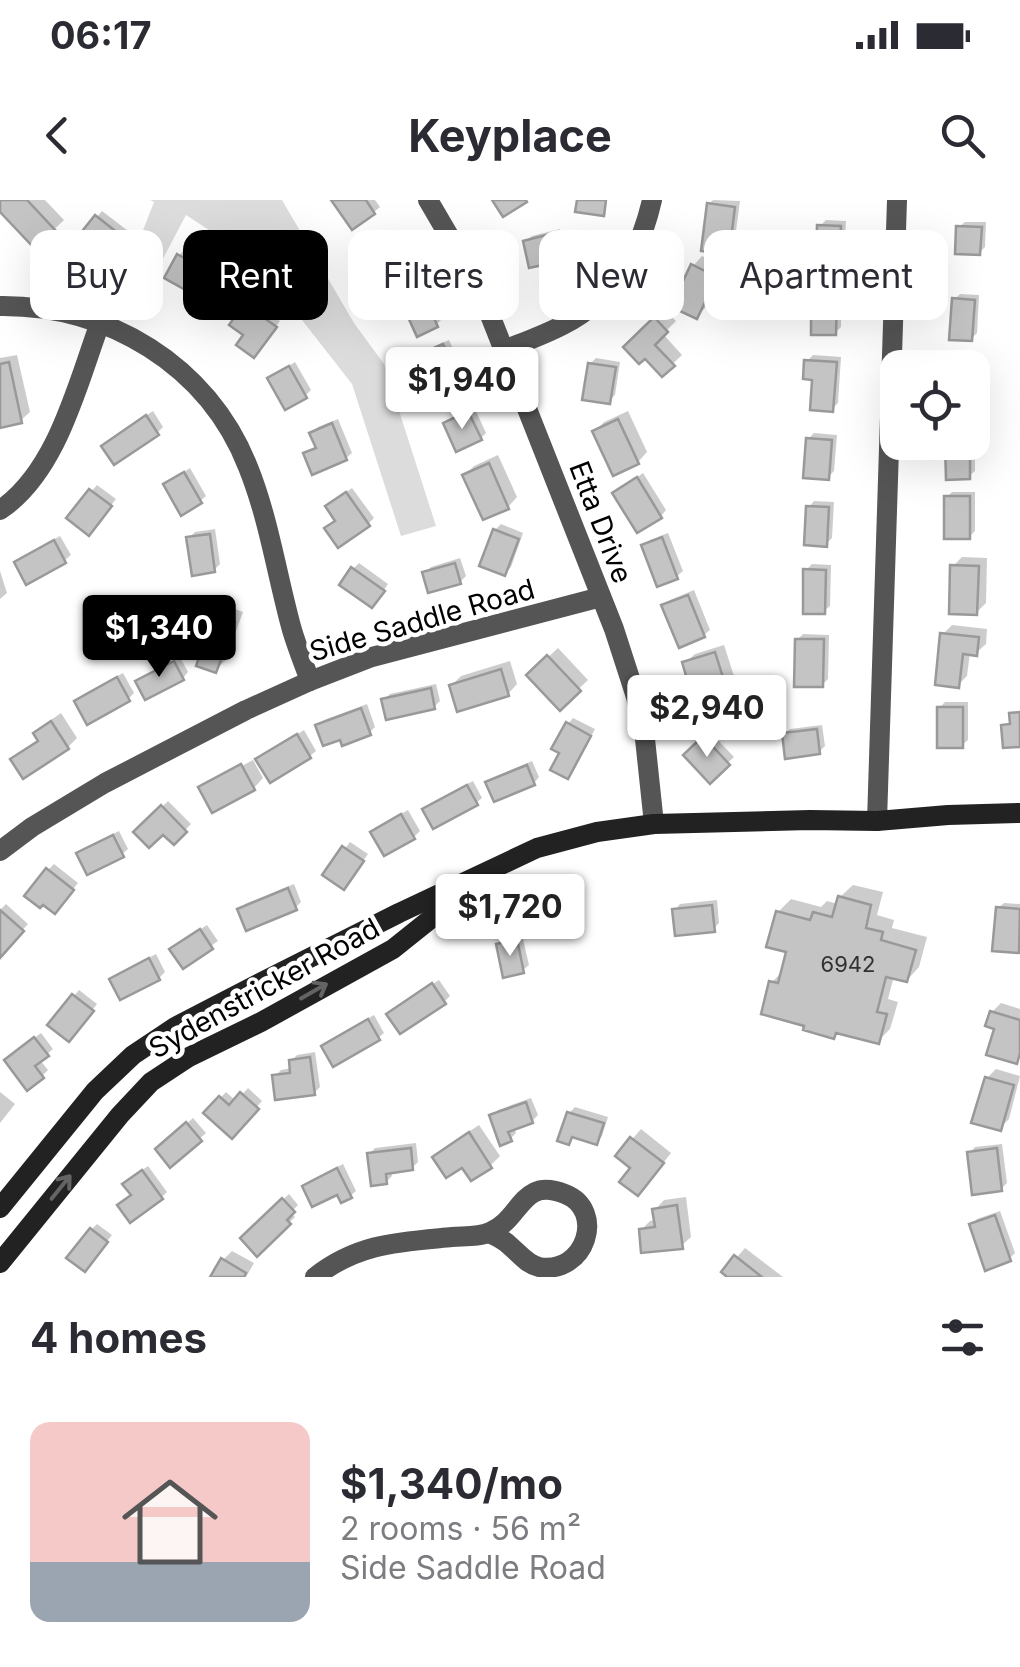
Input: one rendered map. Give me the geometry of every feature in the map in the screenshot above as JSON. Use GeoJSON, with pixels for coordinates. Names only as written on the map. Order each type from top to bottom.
{"type":"FeatureCollection","features":[{"type":"Feature","properties":{"kind":"main road","name":"Sydenstricker Road"},"geometry":{"type":"LineString","coordinates":[[0,1208],[95,1091],[133,1055],[174,1027],[398,913],[537,848],[597,832],[654,824],[1020,813]]}},
{"type":"Feature","properties":{"kind":"main road","name":"Sydenstricker Road"},"geometry":{"type":"LineString","coordinates":[[0,1263],[111,1126],[152,1082],[189,1058],[393,949],[493,869]]}},
{"type":"Feature","properties":{"kind":"street","name":"Etta Drive"},"geometry":{"type":"LineString","coordinates":[[428,200],[469,270],[504,350],[601,598],[636,697],[645,739],[654,824]]}},
{"type":"Feature","properties":{"kind":"street"},"geometry":{"type":"LineString","coordinates":[[504,350],[564,325],[602,298],[639,245],[652,200]]}},
{"type":"Feature","properties":{"kind":"street"},"geometry":{"type":"LineString","coordinates":[[877,820],[897,200]]}},
{"type":"Feature","properties":{"kind":"street"},"geometry":{"type":"LineString","coordinates":[[0,306],[54,309],[100,323],[145,343],[194,383],[226,422],[254,484],[292,631],[310,681]]}},
{"type":"Feature","properties":{"kind":"street"},"geometry":{"type":"LineString","coordinates":[[0,510],[32,482],[52,450],[100,323]]}},
{"type":"Feature","properties":{"kind":"street","name":"Side Saddle Road"},"geometry":{"type":"LineString","coordinates":[[0,851],[105,783],[310,681],[372,657],[601,598]]}},
{"type":"Feature","properties":{"kind":"street"},"geometry":{"type":"LineString","coordinates":[[314,1277],[343,1258],[369,1248],[490,1233],[511,1217],[530,1193],[549,1189],[570,1196],[584,1210],[587,1228],[584,1245],[572,1262],[554,1268],[535,1266],[490,1233]]}},
{"type":"Feature","properties":{"kind":"shaded area"},"geometry":{"type":"Polygon","coordinates":[[[150,200],[282,200],[300,230],[209,230],[186,215],[163,259],[163,230],[143,230],[154,202],[150,200]]]}},
{"type":"Feature","properties":{"kind":"shaded area"},"geometry":{"type":"Polygon","coordinates":[[[328,279],[348,313],[348,320],[352,320],[384,364],[436,526],[401,536],[352,384],[302,320],[328,320],[328,279]]]}},
{"type":"Feature","properties":{"kind":"building"},"geometry":{"type":"Polygon","coordinates":[[[0,200],[27,200],[55,230],[30,230],[30,244],[0,212],[0,200]]]}},
{"type":"Feature","properties":{"kind":"building"},"geometry":{"type":"Polygon","coordinates":[[[331,200],[366,200],[375,214],[352,230],[331,200]]]}},
{"type":"Feature","properties":{"kind":"building"},"geometry":{"type":"Polygon","coordinates":[[[492,200],[526,200],[527,202],[503,217],[492,200]]]}},
{"type":"Feature","properties":{"kind":"building"},"geometry":{"type":"Polygon","coordinates":[[[577,200],[606,200],[604,216],[575,212],[577,200]]]}},
{"type":"Feature","properties":{"kind":"building"},"geometry":{"type":"Polygon","coordinates":[[[707,203],[735,207],[732,230],[704,230],[704,251],[701,251],[707,203]]]}},
{"type":"Feature","properties":{"kind":"building"},"geometry":{"type":"Polygon","coordinates":[[[95,215],[114,230],[83,230],[95,215]]]}},
{"type":"Feature","properties":{"kind":"building"},"geometry":{"type":"Polygon","coordinates":[[[817,225],[841,226],[841,230],[817,230],[817,225]]]}},
{"type":"Feature","properties":{"kind":"building"},"geometry":{"type":"Polygon","coordinates":[[[956,226],[982,227],[980,255],[955,254],[956,226]]]}},
{"type":"Feature","properties":{"kind":"building"},"geometry":{"type":"Polygon","coordinates":[[[539,237],[539,266],[529,268],[523,241],[539,237]]]}},
{"type":"Feature","properties":{"kind":"building"},"geometry":{"type":"Polygon","coordinates":[[[177,254],[183,257],[183,289],[164,278],[177,254]]]}},
{"type":"Feature","properties":{"kind":"building"},"geometry":{"type":"Polygon","coordinates":[[[691,264],[704,270],[704,304],[697,319],[684,313],[684,279],[691,264]]]}},
{"type":"Feature","properties":{"kind":"building"},"geometry":{"type":"Polygon","coordinates":[[[952,298],[975,300],[972,341],[949,340],[952,298]]]}},
{"type":"Feature","properties":{"kind":"building"},"geometry":{"type":"Polygon","coordinates":[[[233,320],[267,320],[277,327],[254,358],[236,345],[243,335],[229,325],[233,320]]]}},
{"type":"Feature","properties":{"kind":"building"},"geometry":{"type":"Polygon","coordinates":[[[409,320],[435,320],[438,327],[417,337],[409,320]]]}},
{"type":"Feature","properties":{"kind":"building"},"geometry":{"type":"Polygon","coordinates":[[[651,320],[657,320],[668,332],[655,345],[675,366],[662,377],[645,359],[639,364],[623,347],[651,320]]]}},
{"type":"Feature","properties":{"kind":"building"},"geometry":{"type":"Polygon","coordinates":[[[811,320],[836,320],[836,335],[811,335],[811,320]]]}},
{"type":"Feature","properties":{"kind":"building"},"geometry":{"type":"Polygon","coordinates":[[[443,344],[464,390],[439,401],[418,355],[443,344]]]}},
{"type":"Feature","properties":{"kind":"building"},"geometry":{"type":"Polygon","coordinates":[[[804,360],[837,362],[833,412],[810,410],[812,380],[803,379],[804,360]]]}},
{"type":"Feature","properties":{"kind":"building"},"geometry":{"type":"Polygon","coordinates":[[[9,362],[22,423],[0,428],[0,364],[9,362]]]}},
{"type":"Feature","properties":{"kind":"building"},"geometry":{"type":"Polygon","coordinates":[[[588,363],[616,367],[610,404],[582,400],[588,363]]]}},
{"type":"Feature","properties":{"kind":"building"},"geometry":{"type":"Polygon","coordinates":[[[289,366],[307,398],[285,410],[267,378],[289,366]]]}},
{"type":"Feature","properties":{"kind":"building"},"geometry":{"type":"Polygon","coordinates":[[[468,411],[482,440],[456,452],[443,423],[468,411]]]}},
{"type":"Feature","properties":{"kind":"building"},"geometry":{"type":"Polygon","coordinates":[[[146,415],[159,435],[114,465],[101,446],[146,415]]]}},
{"type":"Feature","properties":{"kind":"building"},"geometry":{"type":"Polygon","coordinates":[[[618,419],[639,464],[613,476],[592,431],[618,419]]]}},
{"type":"Feature","properties":{"kind":"building"},"geometry":{"type":"Polygon","coordinates":[[[332,423],[347,460],[312,475],[303,453],[316,448],[309,433],[332,423]]]}},
{"type":"Feature","properties":{"kind":"building"},"geometry":{"type":"Polygon","coordinates":[[[806,438],[832,440],[829,480],[803,478],[806,438]]]}},
{"type":"Feature","properties":{"kind":"building"},"geometry":{"type":"Polygon","coordinates":[[[945,460],[970,460],[970,479],[946,480],[945,460]]]}},
{"type":"Feature","properties":{"kind":"building"},"geometry":{"type":"Polygon","coordinates":[[[489,463],[509,509],[483,520],[462,475],[489,463]]]}},
{"type":"Feature","properties":{"kind":"building"},"geometry":{"type":"Polygon","coordinates":[[[184,472],[202,503],[181,516],[163,484],[184,472]]]}},
{"type":"Feature","properties":{"kind":"building"},"geometry":{"type":"Polygon","coordinates":[[[637,477],[662,518],[637,533],[612,493],[637,477]]]}},
{"type":"Feature","properties":{"kind":"building"},"geometry":{"type":"Polygon","coordinates":[[[89,489],[112,506],[89,536],[66,518],[89,489]]]}},
{"type":"Feature","properties":{"kind":"building"},"geometry":{"type":"Polygon","coordinates":[[[346,492],[370,526],[338,548],[324,528],[335,521],[325,506],[346,492]]]}},
{"type":"Feature","properties":{"kind":"building"},"geometry":{"type":"Polygon","coordinates":[[[944,496],[970,496],[970,539],[944,539],[944,496]]]}},
{"type":"Feature","properties":{"kind":"building"},"geometry":{"type":"Polygon","coordinates":[[[806,506],[829,507],[827,547],[804,545],[806,506]]]}},
{"type":"Feature","properties":{"kind":"building"},"geometry":{"type":"Polygon","coordinates":[[[493,529],[519,539],[505,576],[479,566],[493,529]]]}},
{"type":"Feature","properties":{"kind":"building"},"geometry":{"type":"Polygon","coordinates":[[[210,534],[215,572],[192,576],[186,537],[210,534]]]}},
{"type":"Feature","properties":{"kind":"building"},"geometry":{"type":"Polygon","coordinates":[[[662,537],[678,579],[657,587],[641,545],[662,537]]]}},
{"type":"Feature","properties":{"kind":"building"},"geometry":{"type":"Polygon","coordinates":[[[54,540],[66,563],[26,585],[14,562],[54,540]]]}},
{"type":"Feature","properties":{"kind":"building"},"geometry":{"type":"Polygon","coordinates":[[[455,563],[461,584],[428,593],[422,572],[455,563]]]}},
{"type":"Feature","properties":{"kind":"building"},"geometry":{"type":"Polygon","coordinates":[[[950,565],[979,566],[977,615],[949,614],[950,565]]]}},
{"type":"Feature","properties":{"kind":"building"},"geometry":{"type":"Polygon","coordinates":[[[351,567],[385,591],[372,608],[339,585],[351,567]]]}},
{"type":"Feature","properties":{"kind":"building"},"geometry":{"type":"Polygon","coordinates":[[[803,569],[826,570],[825,614],[803,614],[803,569]]]}},
{"type":"Feature","properties":{"kind":"building"},"geometry":{"type":"Polygon","coordinates":[[[688,595],[705,637],[679,648],[661,605],[688,595]]]}},
{"type":"Feature","properties":{"kind":"building"},"geometry":{"type":"Polygon","coordinates":[[[208,611],[235,622],[216,673],[196,666],[201,652],[193,649],[208,611]]]}},
{"type":"Feature","properties":{"kind":"building"},"geometry":{"type":"Polygon","coordinates":[[[940,633],[979,637],[977,656],[963,654],[959,688],[935,685],[940,633]]]}},
{"type":"Feature","properties":{"kind":"building"},"geometry":{"type":"Polygon","coordinates":[[[795,639],[824,639],[823,687],[794,687],[795,639]]]}},
{"type":"Feature","properties":{"kind":"building"},"geometry":{"type":"Polygon","coordinates":[[[715,652],[726,687],[714,691],[716,700],[695,706],[682,662],[715,652]]]}},
{"type":"Feature","properties":{"kind":"building"},"geometry":{"type":"Polygon","coordinates":[[[547,655],[581,691],[560,711],[526,675],[547,655]]]}},
{"type":"Feature","properties":{"kind":"building"},"geometry":{"type":"Polygon","coordinates":[[[174,661],[184,680],[145,700],[135,681],[174,661]]]}},
{"type":"Feature","properties":{"kind":"building"},"geometry":{"type":"Polygon","coordinates":[[[501,669],[509,696],[457,712],[449,685],[501,669]]]}},
{"type":"Feature","properties":{"kind":"building"},"geometry":{"type":"Polygon","coordinates":[[[117,677],[130,701],[87,725],[74,701],[117,677]]]}},
{"type":"Feature","properties":{"kind":"building"},"geometry":{"type":"Polygon","coordinates":[[[431,688],[435,709],[386,720],[381,699],[431,688]]]}},
{"type":"Feature","properties":{"kind":"building"},"geometry":{"type":"Polygon","coordinates":[[[937,707],[963,707],[963,748],[937,748],[937,707]]]}},
{"type":"Feature","properties":{"kind":"building"},"geometry":{"type":"Polygon","coordinates":[[[361,708],[371,735],[342,746],[340,740],[323,746],[315,725],[361,708]]]}},
{"type":"Feature","properties":{"kind":"building"},"geometry":{"type":"Polygon","coordinates":[[[1020,712],[1020,747],[1003,748],[1001,725],[1010,724],[1009,713],[1020,712]]]}},
{"type":"Feature","properties":{"kind":"building"},"geometry":{"type":"Polygon","coordinates":[[[51,721],[69,749],[23,779],[10,759],[38,741],[33,733],[51,721]]]}},
{"type":"Feature","properties":{"kind":"building"},"geometry":{"type":"Polygon","coordinates":[[[566,722],[591,736],[568,779],[550,770],[559,753],[551,749],[566,722]]]}},
{"type":"Feature","properties":{"kind":"building"},"geometry":{"type":"Polygon","coordinates":[[[817,729],[820,754],[785,759],[782,733],[817,729]]]}},
{"type":"Feature","properties":{"kind":"building"},"geometry":{"type":"Polygon","coordinates":[[[297,734],[311,758],[270,783],[255,759],[297,734]]]}},
{"type":"Feature","properties":{"kind":"building"},"geometry":{"type":"Polygon","coordinates":[[[703,736],[730,765],[710,784],[683,755],[703,736]]]}},
{"type":"Feature","properties":{"kind":"building"},"geometry":{"type":"Polygon","coordinates":[[[241,764],[255,790],[212,813],[198,787],[241,764]]]}},
{"type":"Feature","properties":{"kind":"building"},"geometry":{"type":"Polygon","coordinates":[[[527,765],[535,785],[494,802],[485,782],[527,765]]]}},
{"type":"Feature","properties":{"kind":"building"},"geometry":{"type":"Polygon","coordinates":[[[467,785],[478,805],[433,829],[422,809],[467,785]]]}},
{"type":"Feature","properties":{"kind":"building"},"geometry":{"type":"Polygon","coordinates":[[[161,805],[187,832],[174,845],[163,835],[149,848],[133,832],[161,805]]]}},
{"type":"Feature","properties":{"kind":"building"},"geometry":{"type":"Polygon","coordinates":[[[401,814],[415,839],[384,856],[370,832],[401,814]]]}},
{"type":"Feature","properties":{"kind":"building"},"geometry":{"type":"Polygon","coordinates":[[[113,835],[124,857],[87,875],[76,853],[113,835]]]}},
{"type":"Feature","properties":{"kind":"building"},"geometry":{"type":"Polygon","coordinates":[[[342,846],[364,861],[344,890],[322,875],[342,846]]]}},
{"type":"Feature","properties":{"kind":"building"},"geometry":{"type":"Polygon","coordinates":[[[46,868],[74,890],[55,914],[24,896],[46,868]]]}},
{"type":"Feature","properties":{"kind":"building"},"geometry":{"type":"Polygon","coordinates":[[[288,888],[297,910],[246,931],[237,909],[288,888]]]}},
{"type":"Feature","properties":{"kind":"building"},"geometry":{"type":"Polygon","coordinates":[[[838,896],[871,905],[866,928],[883,932],[881,940],[916,950],[907,982],[886,977],[877,1012],[887,1014],[879,1044],[836,1033],[834,1039],[761,1014],[769,981],[778,983],[786,952],[766,947],[776,911],[810,920],[813,912],[832,917],[838,896]]]}},
{"type":"Feature","properties":{"kind":"building"},"geometry":{"type":"Polygon","coordinates":[[[712,905],[715,932],[675,936],[672,909],[712,905]]]}},
{"type":"Feature","properties":{"kind":"building"},"geometry":{"type":"Polygon","coordinates":[[[996,907],[1020,909],[1019,953],[992,951],[996,907]]]}},
{"type":"Feature","properties":{"kind":"building"},"geometry":{"type":"Polygon","coordinates":[[[0,910],[24,931],[0,958],[0,910]]]}},
{"type":"Feature","properties":{"kind":"building"},"geometry":{"type":"Polygon","coordinates":[[[200,929],[213,949],[183,969],[169,949],[200,929]]]}},
{"type":"Feature","properties":{"kind":"building"},"geometry":{"type":"Polygon","coordinates":[[[517,939],[524,973],[503,978],[496,944],[517,939]]]}},
{"type":"Feature","properties":{"kind":"building"},"geometry":{"type":"Polygon","coordinates":[[[149,958],[160,980],[120,1000],[109,979],[149,958]]]}},
{"type":"Feature","properties":{"kind":"building"},"geometry":{"type":"Polygon","coordinates":[[[432,983],[446,1004],[400,1034],[386,1014],[432,983]]]}},
{"type":"Feature","properties":{"kind":"building"},"geometry":{"type":"Polygon","coordinates":[[[72,994],[94,1011],[69,1042],[47,1025],[72,994]]]}},
{"type":"Feature","properties":{"kind":"building"},"geometry":{"type":"Polygon","coordinates":[[[990,1011],[1020,1020],[1017,1064],[986,1055],[994,1029],[985,1026],[990,1011]]]}},
{"type":"Feature","properties":{"kind":"building"},"geometry":{"type":"Polygon","coordinates":[[[368,1019],[380,1040],[333,1067],[321,1046],[368,1019]]]}},
{"type":"Feature","properties":{"kind":"building"},"geometry":{"type":"Polygon","coordinates":[[[34,1037],[49,1056],[35,1066],[44,1078],[27,1091],[4,1060],[34,1037]]]}},
{"type":"Feature","properties":{"kind":"building"},"geometry":{"type":"Polygon","coordinates":[[[310,1057],[315,1095],[275,1100],[272,1075],[290,1073],[289,1060],[310,1057]]]}},
{"type":"Feature","properties":{"kind":"building"},"geometry":{"type":"Polygon","coordinates":[[[985,1077],[1014,1085],[1001,1131],[971,1123],[985,1077]]]}},
{"type":"Feature","properties":{"kind":"building"},"geometry":{"type":"Polygon","coordinates":[[[240,1092],[259,1109],[232,1139],[203,1113],[219,1096],[229,1105],[240,1092]]]}},
{"type":"Feature","properties":{"kind":"building"},"geometry":{"type":"Polygon","coordinates":[[[526,1102],[533,1123],[508,1132],[512,1141],[500,1146],[489,1115],[526,1102]]]}},
{"type":"Feature","properties":{"kind":"building"},"geometry":{"type":"Polygon","coordinates":[[[567,1112],[604,1123],[597,1145],[572,1137],[569,1145],[557,1141],[567,1112]]]}},
{"type":"Feature","properties":{"kind":"building"},"geometry":{"type":"Polygon","coordinates":[[[186,1122],[202,1141],[170,1168],[155,1149],[186,1122]]]}},
{"type":"Feature","properties":{"kind":"building"},"geometry":{"type":"Polygon","coordinates":[[[469,1132],[492,1168],[471,1181],[462,1168],[446,1178],[432,1157],[469,1132]]]}},
{"type":"Feature","properties":{"kind":"building"},"geometry":{"type":"Polygon","coordinates":[[[630,1137],[664,1163],[638,1196],[619,1182],[630,1168],[615,1156],[630,1137]]]}},
{"type":"Feature","properties":{"kind":"building"},"geometry":{"type":"Polygon","coordinates":[[[411,1148],[413,1170],[386,1174],[387,1184],[371,1186],[367,1153],[411,1148]]]}},
{"type":"Feature","properties":{"kind":"building"},"geometry":{"type":"Polygon","coordinates":[[[997,1148],[1002,1191],[972,1195],[967,1152],[997,1148]]]}},
{"type":"Feature","properties":{"kind":"building"},"geometry":{"type":"Polygon","coordinates":[[[337,1168],[352,1198],[341,1203],[337,1195],[312,1207],[302,1186],[337,1168]]]}},
{"type":"Feature","properties":{"kind":"building"},"geometry":{"type":"Polygon","coordinates":[[[142,1170],[163,1199],[130,1223],[117,1205],[131,1195],[122,1184],[142,1170]]]}},
{"type":"Feature","properties":{"kind":"building"},"geometry":{"type":"Polygon","coordinates":[[[282,1198],[295,1212],[287,1220],[291,1224],[257,1257],[240,1238],[282,1198]]]}},
{"type":"Feature","properties":{"kind":"building"},"geometry":{"type":"Polygon","coordinates":[[[677,1205],[683,1249],[641,1253],[639,1229],[655,1227],[652,1209],[677,1205]]]}},
{"type":"Feature","properties":{"kind":"building"},"geometry":{"type":"Polygon","coordinates":[[[995,1215],[1011,1261],[985,1271],[969,1224],[995,1215]]]}},
{"type":"Feature","properties":{"kind":"building"},"geometry":{"type":"Polygon","coordinates":[[[90,1228],[108,1242],[85,1272],[66,1258],[90,1228]]]}},
{"type":"Feature","properties":{"kind":"building"},"geometry":{"type":"Polygon","coordinates":[[[734,1255],[762,1277],[727,1277],[721,1272],[734,1255]]]}},
{"type":"Feature","properties":{"kind":"building"},"geometry":{"type":"Polygon","coordinates":[[[221,1258],[246,1273],[244,1277],[210,1277],[221,1258]]]}}]}
